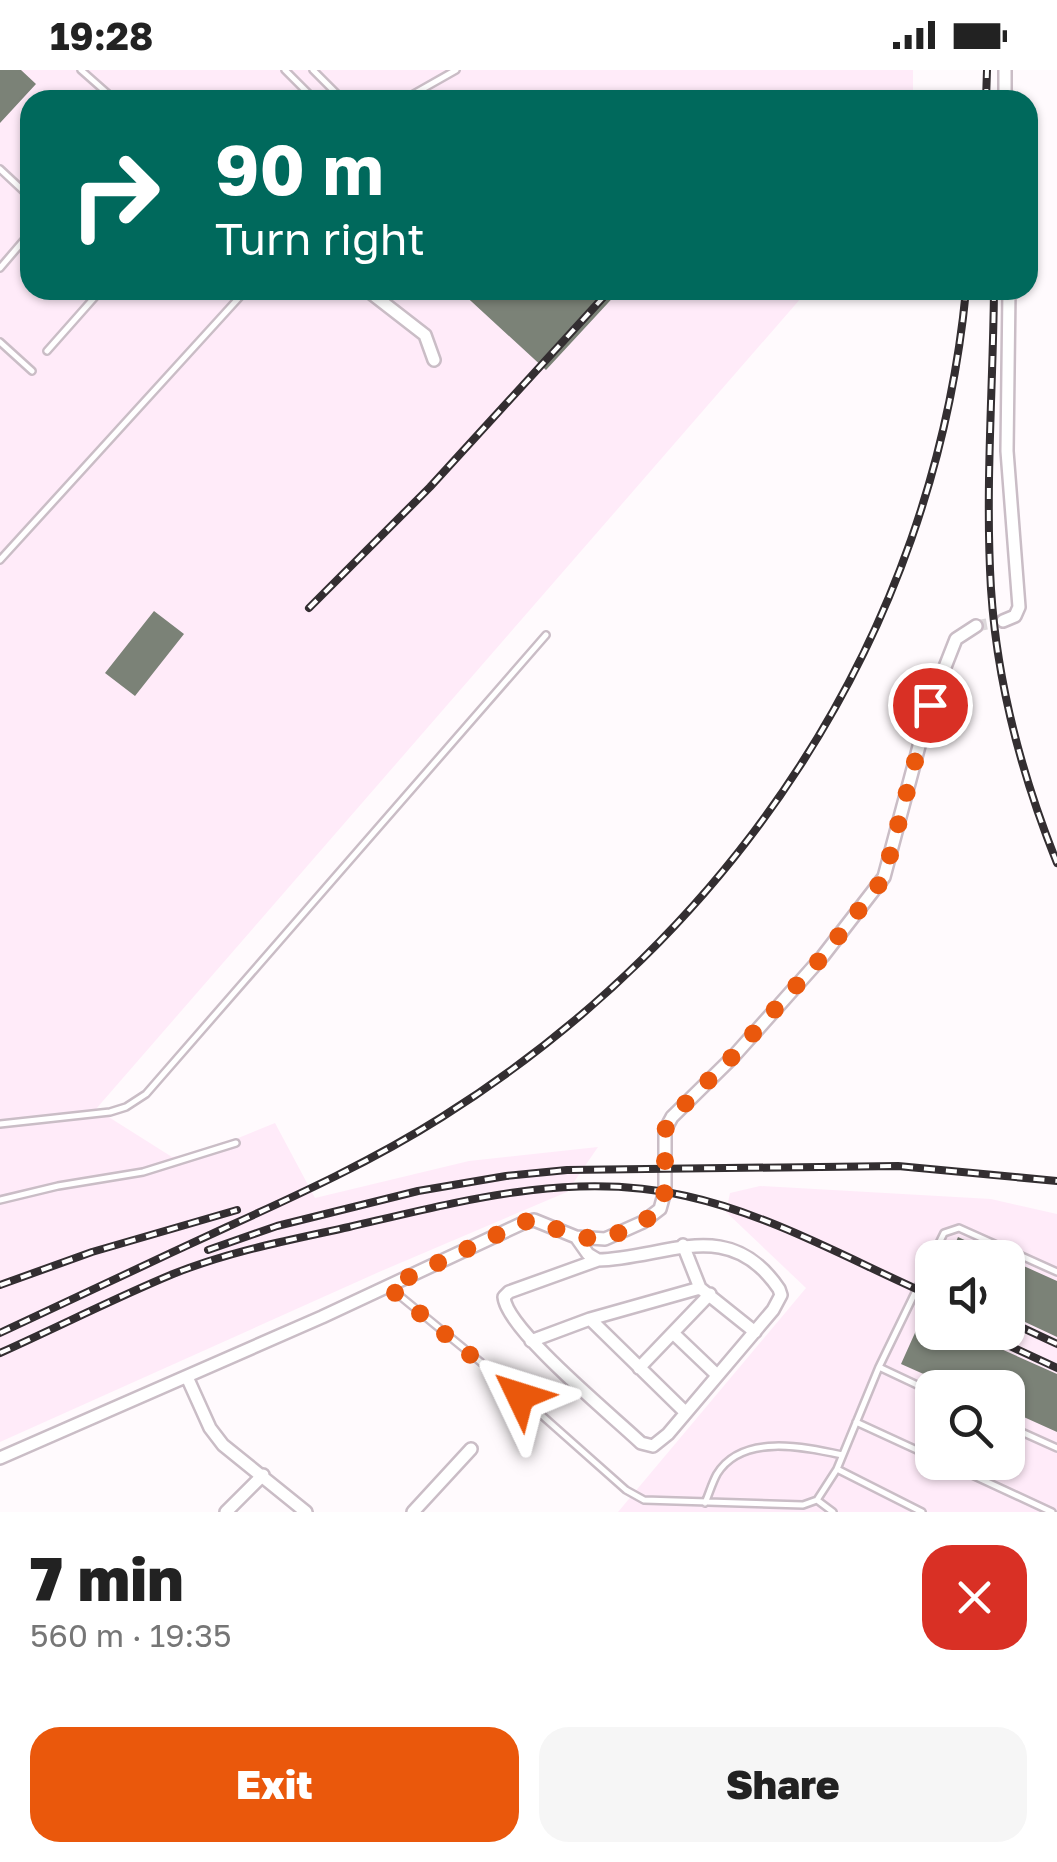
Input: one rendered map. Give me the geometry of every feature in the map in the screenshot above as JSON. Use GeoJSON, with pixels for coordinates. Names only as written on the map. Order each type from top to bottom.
{"type":"FeatureCollection","features":[{"type":"Feature","properties":{"kind":"street"},"geometry":{"type":"LineString","coordinates":[[380,300],[425,335],[434,360]]}},
{"type":"Feature","properties":{"kind":"street"},"geometry":{"type":"LineString","coordinates":[[1003,621],[1015,616],[1019,607],[1007,451],[1009,300]]}},
{"type":"Feature","properties":{"kind":"street"},"geometry":{"type":"LineString","coordinates":[[0,1458],[388,1287],[523,1222],[545,1223],[576,1237],[605,1239],[643,1222],[660,1209],[665,1191],[665,1130],[672,1117],[823,956],[884,878],[930,705],[956,639],[976,626]]}},
{"type":"Feature","properties":{"kind":"street"},"geometry":{"type":"LineString","coordinates":[[576,1237],[588,1254],[598,1260]]}},
{"type":"Feature","properties":{"kind":"street"},"geometry":{"type":"LineString","coordinates":[[704,1244],[734,1250],[775,1282],[781,1295],[755,1332],[653,1446],[642,1443],[531,1341],[508,1312],[504,1297],[598,1260],[683,1245],[704,1244]]}},
{"type":"Feature","properties":{"kind":"street"},"geometry":{"type":"LineString","coordinates":[[683,1245],[705,1291],[755,1332]]}},
{"type":"Feature","properties":{"kind":"street"},"geometry":{"type":"LineString","coordinates":[[531,1341],[590,1319],[705,1291]]}},
{"type":"Feature","properties":{"kind":"street"},"geometry":{"type":"LineString","coordinates":[[639,1368],[673,1333],[705,1291]]}},
{"type":"Feature","properties":{"kind":"street"},"geometry":{"type":"LineString","coordinates":[[590,1319],[686,1412]]}},
{"type":"Feature","properties":{"kind":"street"},"geometry":{"type":"LineString","coordinates":[[673,1333],[718,1375]]}},
{"type":"Feature","properties":{"kind":"street"},"geometry":{"type":"LineString","coordinates":[[187,1377],[216,1436],[306,1512]]}},
{"type":"Feature","properties":{"kind":"street"},"geometry":{"type":"LineString","coordinates":[[413,1512],[471,1449]]}},
{"type":"Feature","properties":{"kind":"street"},"geometry":{"type":"LineString","coordinates":[[226,1512],[263,1475]]}},
{"type":"Feature","properties":{"kind":"lane"},"geometry":{"type":"LineString","coordinates":[[81,70],[103,90]]}},
{"type":"Feature","properties":{"kind":"lane"},"geometry":{"type":"LineString","coordinates":[[285,70],[305,90]]}},
{"type":"Feature","properties":{"kind":"lane"},"geometry":{"type":"LineString","coordinates":[[313,70],[333,90]]}},
{"type":"Feature","properties":{"kind":"lane"},"geometry":{"type":"LineString","coordinates":[[421,90],[456,70]]}},
{"type":"Feature","properties":{"kind":"lane"},"geometry":{"type":"LineString","coordinates":[[0,169],[20,188]]}},
{"type":"Feature","properties":{"kind":"lane"},"geometry":{"type":"LineString","coordinates":[[0,268],[3,259]]}},
{"type":"Feature","properties":{"kind":"lane"},"geometry":{"type":"LineString","coordinates":[[47,351],[92,300]]}},
{"type":"Feature","properties":{"kind":"lane"},"geometry":{"type":"LineString","coordinates":[[0,560],[237,300]]}},
{"type":"Feature","properties":{"kind":"lane"},"geometry":{"type":"LineString","coordinates":[[0,342],[32,371]]}},
{"type":"Feature","properties":{"kind":"lane"},"geometry":{"type":"LineString","coordinates":[[0,1124],[110,1112],[146,1094],[546,635]]}},
{"type":"Feature","properties":{"kind":"lane"},"geometry":{"type":"LineString","coordinates":[[0,1200],[143,1172],[236,1143]]}},
{"type":"Feature","properties":{"kind":"lane"},"geometry":{"type":"LineString","coordinates":[[388,1287],[494,1373],[626,1490],[644,1500],[803,1505],[817,1500],[837,1469],[879,1367],[944,1233],[959,1228],[971,1232],[1057,1272]]}},
{"type":"Feature","properties":{"kind":"lane"},"geometry":{"type":"LineString","coordinates":[[879,1367],[915,1384]]}},
{"type":"Feature","properties":{"kind":"lane"},"geometry":{"type":"LineString","coordinates":[[856,1422],[915,1449]]}},
{"type":"Feature","properties":{"kind":"lane"},"geometry":{"type":"LineString","coordinates":[[1025,1434],[1057,1448]]}},
{"type":"Feature","properties":{"kind":"lane"},"geometry":{"type":"LineString","coordinates":[[705,1504],[717,1474],[739,1454],[767,1446],[806,1447],[843,1455]]}},
{"type":"Feature","properties":{"kind":"lane"},"geometry":{"type":"LineString","coordinates":[[837,1469],[922,1512]]}},
{"type":"Feature","properties":{"kind":"lane"},"geometry":{"type":"LineString","coordinates":[[983,1480],[1052,1512]]}},
{"type":"Feature","properties":{"kind":"lane"},"geometry":{"type":"LineString","coordinates":[[817,1500],[833,1512]]}},
{"type":"Feature","properties":{"kind":"shaded area"},"geometry":{"type":"Polygon","coordinates":[[[0,70],[913,70],[913,90],[20,90],[20,300],[799,300],[96,1109],[172,1157],[209,1150],[275,1123],[315,1198],[469,1161],[598,1147],[567,1192],[0,1442],[0,70]]]}},
{"type":"Feature","properties":{"kind":"shaded area"},"geometry":{"type":"Polygon","coordinates":[[[760,1186],[991,1199],[1057,1214],[1057,1512],[618,1512],[806,1288],[726,1212],[730,1193],[760,1186]]]}},
{"type":"Feature","properties":{"kind":"building"},"geometry":{"type":"Polygon","coordinates":[[[0,70],[21,70],[36,84],[30,90],[20,90],[20,101],[0,123],[0,70]]]}},
{"type":"Feature","properties":{"kind":"building"},"geometry":{"type":"Polygon","coordinates":[[[470,300],[611,300],[546,370],[470,300]]]}},
{"type":"Feature","properties":{"kind":"building"},"geometry":{"type":"Polygon","coordinates":[[[154,611],[184,634],[135,696],[105,673],[154,611]]]}},
{"type":"Feature","properties":{"kind":"building"},"geometry":{"type":"Polygon","coordinates":[[[1025,1267],[1057,1281],[1057,1337],[1025,1322],[1025,1267]]]}},
{"type":"Feature","properties":{"kind":"building"},"geometry":{"type":"Polygon","coordinates":[[[915,1333],[915,1350],[1003,1350],[1057,1374],[1057,1432],[1025,1418],[1025,1370],[915,1370],[901,1364],[915,1333]]]}},
{"type":"Feature","properties":{"kind":"tunnel"},"geometry":{"type":"LineString","coordinates":[[976,626],[1003,621]]}},
{"type":"Feature","properties":{"kind":"railway"},"geometry":{"type":"LineString","coordinates":[[986,90],[987,70]]}},
{"type":"Feature","properties":{"kind":"railway"},"geometry":{"type":"LineString","coordinates":[[309,608],[430,487],[601,300]]}},
{"type":"Feature","properties":{"kind":"railway"},"geometry":{"type":"LineString","coordinates":[[0,1333],[309,1189],[416,1133],[547,1043],[642,959],[727,866],[801,765],[862,655],[911,539],[946,417],[964,300]]}},
{"type":"Feature","properties":{"kind":"railway"},"geometry":{"type":"LineString","coordinates":[[994,300],[989,514],[994,624],[1013,729],[1057,863]]}},
{"type":"Feature","properties":{"kind":"railway"},"geometry":{"type":"LineString","coordinates":[[208,1250],[277,1226],[418,1191],[567,1170],[898,1166],[1057,1181]]}},
{"type":"Feature","properties":{"kind":"railway"},"geometry":{"type":"LineString","coordinates":[[0,1353],[151,1283],[216,1259],[475,1199],[559,1188],[643,1189],[718,1204],[781,1227],[915,1288]]}},
{"type":"Feature","properties":{"kind":"railway"},"geometry":{"type":"LineString","coordinates":[[0,1285],[92,1252],[237,1210]]}},
{"type":"Feature","properties":{"kind":"railway"},"geometry":{"type":"LineString","coordinates":[[1025,1329],[1057,1344]]}},
{"type":"Feature","properties":{"kind":"railway"},"geometry":{"type":"LineString","coordinates":[[1018,1350],[1057,1368]]}},
{"type":"Feature","properties":{"kind":"route"},"geometry":{"type":"LineString","coordinates":[[520,1396],[388,1287],[523,1222],[534,1220],[576,1237],[605,1239],[643,1222],[660,1209],[665,1191],[665,1130],[672,1117],[823,956],[884,878],[930,705]]}}]}
